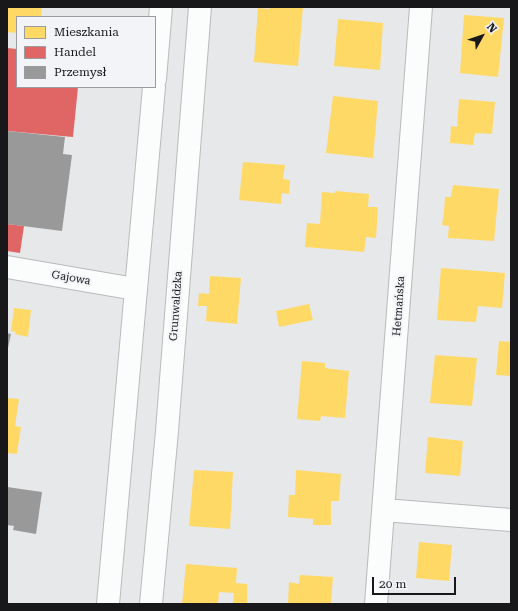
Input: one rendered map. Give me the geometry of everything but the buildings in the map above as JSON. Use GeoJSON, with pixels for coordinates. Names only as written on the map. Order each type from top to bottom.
{"type":"FeatureCollection","features":[{"type":"Feature","properties":{"kind":"main road"},"geometry":{"type":"LineString","coordinates":[[156,67],[161,7]]}},
{"type":"Feature","properties":{"kind":"main road","name":"Grunwaldzka"},"geometry":{"type":"LineString","coordinates":[[151,604],[167,431],[200,7]]}},
{"type":"Feature","properties":{"kind":"main road","name":"Hetmańska"},"geometry":{"type":"LineString","coordinates":[[376,604],[421,7]]}},
{"type":"Feature","properties":{"kind":"main road"},"geometry":{"type":"LineString","coordinates":[[108,604],[154,88]]}},
{"type":"Feature","properties":{"kind":"main road","name":"Gajowa"},"geometry":{"type":"LineString","coordinates":[[7,267],[135,289]]}},
{"type":"Feature","properties":{"kind":"main road"},"geometry":{"type":"LineString","coordinates":[[384,510],[511,520]]}}]}
